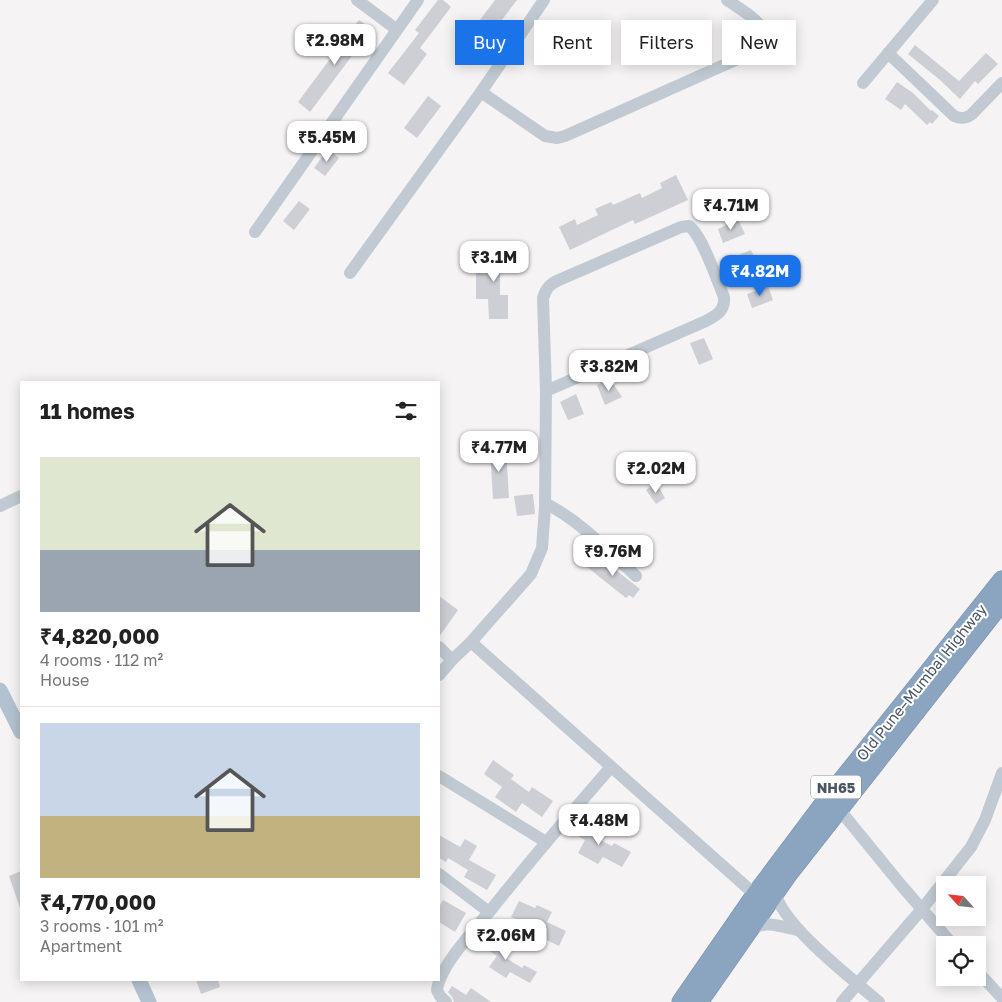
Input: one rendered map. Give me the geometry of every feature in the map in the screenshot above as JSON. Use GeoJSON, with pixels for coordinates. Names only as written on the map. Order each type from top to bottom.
{"type":"FeatureCollection","features":[{"type":"Feature","properties":{"kind":"highway","name":"Old Pune–Mumbai Highway"},"geometry":{"type":"LineString","coordinates":[[699,1002],[750,929],[766,897],[830,795],[1002,580]]}},
{"type":"Feature","properties":{"kind":"highway","name":"Old Pune–Mumbai Highway"},"geometry":{"type":"LineString","coordinates":[[681,1002],[839,809],[1002,602]]}},
{"type":"Feature","properties":{"kind":"main road"},"geometry":{"type":"LineString","coordinates":[[1,694],[20,730]]}},
{"type":"Feature","properties":{"kind":"main road"},"geometry":{"type":"LineString","coordinates":[[139,981],[149,1002]]}},
{"type":"Feature","properties":{"kind":"lane"},"geometry":{"type":"LineString","coordinates":[[357,0],[396,29]]}},
{"type":"Feature","properties":{"kind":"lane"},"geometry":{"type":"LineString","coordinates":[[255,232],[418,0]]}},
{"type":"Feature","properties":{"kind":"lane"},"geometry":{"type":"LineString","coordinates":[[350,272],[481,92],[544,0]]}},
{"type":"Feature","properties":{"kind":"lane"},"geometry":{"type":"LineString","coordinates":[[481,92],[544,136],[557,138],[565,136],[751,52],[760,46],[764,39],[764,30],[760,24],[726,0]]}},
{"type":"Feature","properties":{"kind":"lane"},"geometry":{"type":"LineString","coordinates":[[863,83],[934,0]]}},
{"type":"Feature","properties":{"kind":"lane"},"geometry":{"type":"LineString","coordinates":[[888,53],[954,116],[960,118],[968,118],[1002,83]]}},
{"type":"Feature","properties":{"kind":"lane"},"geometry":{"type":"LineString","coordinates":[[440,674],[521,586],[536,565],[542,548],[545,503],[546,391],[543,298],[546,290],[551,284],[681,227],[689,226],[692,228],[724,297],[725,304],[722,311],[706,321],[546,391]]}},
{"type":"Feature","properties":{"kind":"lane"},"geometry":{"type":"LineString","coordinates":[[0,506],[20,496]]}},
{"type":"Feature","properties":{"kind":"lane"},"geometry":{"type":"LineString","coordinates":[[545,503],[578,524],[636,576]]}},
{"type":"Feature","properties":{"kind":"lane"},"geometry":{"type":"LineString","coordinates":[[471,642],[610,767],[766,897],[780,905],[798,930],[879,1002]]}},
{"type":"Feature","properties":{"kind":"lane"},"geometry":{"type":"LineString","coordinates":[[440,648],[452,660]]}},
{"type":"Feature","properties":{"kind":"lane"},"geometry":{"type":"LineString","coordinates":[[440,980],[442,974],[489,912],[610,767]]}},
{"type":"Feature","properties":{"kind":"lane"},"geometry":{"type":"LineString","coordinates":[[842,1002],[922,909],[971,847],[985,820],[1002,773]]}},
{"type":"Feature","properties":{"kind":"lane"},"geometry":{"type":"LineString","coordinates":[[440,777],[546,842]]}},
{"type":"Feature","properties":{"kind":"lane"},"geometry":{"type":"LineString","coordinates":[[839,809],[945,936]]}},
{"type":"Feature","properties":{"kind":"lane"},"geometry":{"type":"LineString","coordinates":[[440,875],[489,912]]}},
{"type":"Feature","properties":{"kind":"lane"},"geometry":{"type":"LineString","coordinates":[[750,929],[756,925],[766,924],[798,930]]}},
{"type":"Feature","properties":{"kind":"lane"},"geometry":{"type":"LineString","coordinates":[[440,981],[437,990],[446,1002]]}},
{"type":"Feature","properties":{"kind":"lane"},"geometry":{"type":"LineString","coordinates":[[986,981],[1002,998]]}},
{"type":"Feature","properties":{"kind":"building"},"geometry":{"type":"Polygon","coordinates":[[[438,0],[443,0],[451,7],[420,48],[427,54],[404,85],[388,73],[419,33],[415,30],[438,0]]]}},
{"type":"Feature","properties":{"kind":"building"},"geometry":{"type":"Polygon","coordinates":[[[495,0],[517,0],[502,20],[480,20],[495,0]]]}},
{"type":"Feature","properties":{"kind":"building"},"geometry":{"type":"Polygon","coordinates":[[[359,20],[372,29],[310,112],[298,102],[359,20]]]}},
{"type":"Feature","properties":{"kind":"building"},"geometry":{"type":"Polygon","coordinates":[[[915,45],[959,81],[986,53],[998,64],[978,84],[975,81],[960,99],[908,54],[915,45]]]}},
{"type":"Feature","properties":{"kind":"building"},"geometry":{"type":"Polygon","coordinates":[[[897,82],[913,93],[931,111],[939,116],[932,124],[930,122],[927,125],[905,104],[901,110],[885,99],[897,82]]]}},
{"type":"Feature","properties":{"kind":"building"},"geometry":{"type":"Polygon","coordinates":[[[428,96],[441,106],[417,138],[404,128],[428,96]]]}},
{"type":"Feature","properties":{"kind":"building"},"geometry":{"type":"Polygon","coordinates":[[[328,149],[339,158],[325,176],[314,168],[328,149]]]}},
{"type":"Feature","properties":{"kind":"building"},"geometry":{"type":"Polygon","coordinates":[[[676,175],[688,200],[635,224],[633,220],[570,250],[559,227],[575,219],[577,225],[598,215],[595,209],[611,202],[613,205],[640,193],[642,198],[662,188],[660,183],[676,175]]]}},
{"type":"Feature","properties":{"kind":"building"},"geometry":{"type":"Polygon","coordinates":[[[299,201],[310,209],[294,230],[283,221],[299,201]]]}},
{"type":"Feature","properties":{"kind":"building"},"geometry":{"type":"Polygon","coordinates":[[[738,219],[745,234],[723,243],[718,229],[738,219]]]}},
{"type":"Feature","properties":{"kind":"building"},"geometry":{"type":"Polygon","coordinates":[[[508,246],[508,271],[500,271],[500,295],[508,295],[508,319],[489,319],[488,299],[476,299],[476,273],[487,273],[487,247],[508,246]]]}},
{"type":"Feature","properties":{"kind":"building"},"geometry":{"type":"Polygon","coordinates":[[[751,250],[757,263],[736,272],[731,258],[751,250]]]}},
{"type":"Feature","properties":{"kind":"building"},"geometry":{"type":"Polygon","coordinates":[[[768,286],[773,300],[752,308],[747,294],[768,286]]]}},
{"type":"Feature","properties":{"kind":"building"},"geometry":{"type":"Polygon","coordinates":[[[704,338],[713,359],[699,365],[690,343],[704,338]]]}},
{"type":"Feature","properties":{"kind":"building"},"geometry":{"type":"Polygon","coordinates":[[[610,379],[622,397],[605,405],[597,385],[610,379]]]}},
{"type":"Feature","properties":{"kind":"building"},"geometry":{"type":"Polygon","coordinates":[[[576,394],[584,414],[568,420],[560,402],[576,394]]]}},
{"type":"Feature","properties":{"kind":"building"},"geometry":{"type":"Polygon","coordinates":[[[506,448],[509,498],[493,499],[490,449],[506,448]]]}},
{"type":"Feature","properties":{"kind":"building"},"geometry":{"type":"Polygon","coordinates":[[[656,483],[665,498],[656,504],[646,490],[656,483]]]}},
{"type":"Feature","properties":{"kind":"building"},"geometry":{"type":"Polygon","coordinates":[[[533,494],[535,514],[517,516],[514,496],[533,494]]]}},
{"type":"Feature","properties":{"kind":"building"},"geometry":{"type":"Polygon","coordinates":[[[594,553],[640,589],[633,598],[629,595],[626,598],[587,567],[591,563],[589,560],[594,553]]]}},
{"type":"Feature","properties":{"kind":"building"},"geometry":{"type":"Polygon","coordinates":[[[440,597],[458,610],[440,636],[440,597]]]}},
{"type":"Feature","properties":{"kind":"building"},"geometry":{"type":"Polygon","coordinates":[[[493,760],[514,775],[511,779],[529,792],[532,787],[553,801],[542,817],[522,803],[516,812],[495,797],[502,787],[484,774],[493,760]]]}},
{"type":"Feature","properties":{"kind":"building"},"geometry":{"type":"Polygon","coordinates":[[[582,818],[601,829],[596,838],[612,846],[614,843],[631,852],[622,867],[603,857],[598,864],[578,853],[585,840],[573,833],[582,818]]]}},
{"type":"Feature","properties":{"kind":"building"},"geometry":{"type":"Polygon","coordinates":[[[440,836],[460,847],[465,839],[477,846],[469,860],[496,875],[487,890],[464,877],[468,870],[448,858],[446,862],[440,859],[440,836]]]}},
{"type":"Feature","properties":{"kind":"building"},"geometry":{"type":"Polygon","coordinates":[[[20,871],[20,908],[9,876],[20,871]]]}},
{"type":"Feature","properties":{"kind":"building"},"geometry":{"type":"Polygon","coordinates":[[[443,900],[466,913],[455,932],[440,923],[440,905],[443,900]]]}},
{"type":"Feature","properties":{"kind":"building"},"geometry":{"type":"Polygon","coordinates":[[[519,901],[535,908],[537,905],[552,912],[547,922],[566,931],[559,946],[540,937],[544,929],[526,920],[525,923],[511,917],[519,901]]]}},
{"type":"Feature","properties":{"kind":"building"},"geometry":{"type":"Polygon","coordinates":[[[491,934],[510,946],[503,956],[522,968],[524,965],[537,972],[530,983],[510,972],[506,978],[489,967],[497,956],[483,947],[491,934]]]}},
{"type":"Feature","properties":{"kind":"building"},"geometry":{"type":"Polygon","coordinates":[[[196,981],[218,981],[220,987],[201,994],[196,981]]]}},
{"type":"Feature","properties":{"kind":"building"},"geometry":{"type":"Polygon","coordinates":[[[452,986],[466,995],[471,988],[491,1002],[454,1002],[448,992],[452,986]]]}}]}
